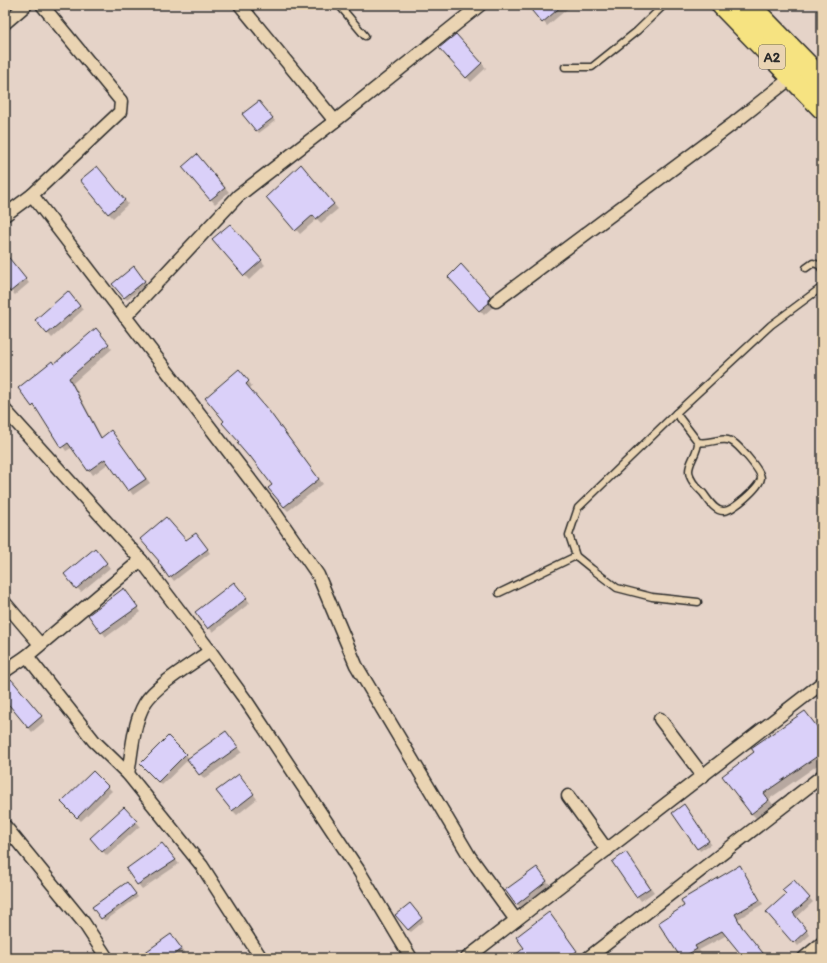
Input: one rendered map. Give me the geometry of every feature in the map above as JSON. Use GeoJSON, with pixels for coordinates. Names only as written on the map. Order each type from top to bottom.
{"type":"FeatureCollection","features":[{"type":"Feature","properties":{"kind":"highway","name":"A2"},"geometry":{"type":"LineString","coordinates":[[723,5],[822,107]]}},
{"type":"Feature","properties":{"kind":"highway","name":"A2"},"geometry":{"type":"LineString","coordinates":[[748,5],[822,82]]}},
{"type":"Feature","properties":{"kind":"street"},"geometry":{"type":"LineString","coordinates":[[5,23],[26,5]]}},
{"type":"Feature","properties":{"kind":"street"},"geometry":{"type":"LineString","coordinates":[[5,215],[32,195],[120,112],[122,107],[121,101],[42,5]]}},
{"type":"Feature","properties":{"kind":"street"},"geometry":{"type":"LineString","coordinates":[[240,5],[335,121]]}},
{"type":"Feature","properties":{"kind":"street"},"geometry":{"type":"LineString","coordinates":[[125,317],[238,196],[335,121],[480,5]]}},
{"type":"Feature","properties":{"kind":"street"},"geometry":{"type":"LineString","coordinates":[[496,302],[792,77]]}},
{"type":"Feature","properties":{"kind":"street"},"geometry":{"type":"LineString","coordinates":[[32,195],[271,507],[318,575],[356,665],[470,857],[516,920]]}},
{"type":"Feature","properties":{"kind":"street"},"geometry":{"type":"LineString","coordinates":[[5,410],[141,560],[210,652],[247,702],[359,871],[411,958]]}},
{"type":"Feature","properties":{"kind":"street"},"geometry":{"type":"LineString","coordinates":[[5,671],[26,656],[39,643],[141,560]]}},
{"type":"Feature","properties":{"kind":"street"},"geometry":{"type":"LineString","coordinates":[[5,603],[39,643]]}},
{"type":"Feature","properties":{"kind":"street"},"geometry":{"type":"LineString","coordinates":[[128,774],[135,734],[144,704],[153,692],[210,652]]}},
{"type":"Feature","properties":{"kind":"street"},"geometry":{"type":"LineString","coordinates":[[26,656],[94,741],[128,774],[202,866],[261,958]]}},
{"type":"Feature","properties":{"kind":"street"},"geometry":{"type":"LineString","coordinates":[[467,958],[822,683]]}},
{"type":"Feature","properties":{"kind":"street"},"geometry":{"type":"LineString","coordinates":[[660,719],[703,776]]}},
{"type":"Feature","properties":{"kind":"street"},"geometry":{"type":"LineString","coordinates":[[588,958],[822,776]]}},
{"type":"Feature","properties":{"kind":"street"},"geometry":{"type":"LineString","coordinates":[[568,796],[606,850]]}},
{"type":"Feature","properties":{"kind":"street"},"geometry":{"type":"LineString","coordinates":[[5,826],[84,923],[107,958]]}},
{"type":"Feature","properties":{"kind":"street"},"geometry":{"type":"LineString","coordinates":[[804,958],[822,942]]}},
{"type":"Feature","properties":{"kind":"lane"},"geometry":{"type":"LineString","coordinates":[[339,5],[365,36]]}},
{"type":"Feature","properties":{"kind":"lane"},"geometry":{"type":"LineString","coordinates":[[565,67],[592,67],[637,31],[664,5]]}},
{"type":"Feature","properties":{"kind":"lane"},"geometry":{"type":"LineString","coordinates":[[806,268],[813,263],[819,264],[822,269]]}},
{"type":"Feature","properties":{"kind":"lane"},"geometry":{"type":"LineString","coordinates":[[698,602],[652,597],[617,588],[576,556],[569,535],[578,508],[676,413],[771,326],[822,287]]}},
{"type":"Feature","properties":{"kind":"lane"},"geometry":{"type":"LineString","coordinates":[[676,413],[698,442],[696,455],[690,465],[690,479],[716,509],[723,511],[731,509],[759,485],[761,477],[759,470],[733,441],[726,439],[709,443],[698,442]]}},
{"type":"Feature","properties":{"kind":"lane"},"geometry":{"type":"LineString","coordinates":[[499,593],[576,556]]}},
{"type":"Feature","properties":{"kind":"building"},"geometry":{"type":"Polygon","coordinates":[[[527,5],[563,5],[542,23],[527,5]]]}},
{"type":"Feature","properties":{"kind":"building"},"geometry":{"type":"Polygon","coordinates":[[[456,34],[482,63],[466,78],[439,48],[456,34]]]}},
{"type":"Feature","properties":{"kind":"building"},"geometry":{"type":"Polygon","coordinates":[[[259,101],[273,118],[256,131],[242,114],[259,101]]]}},
{"type":"Feature","properties":{"kind":"building"},"geometry":{"type":"Polygon","coordinates":[[[197,154],[225,188],[210,200],[182,167],[197,154]]]}},
{"type":"Feature","properties":{"kind":"building"},"geometry":{"type":"Polygon","coordinates":[[[301,164],[334,204],[316,219],[313,215],[295,231],[266,197],[301,164]]]}},
{"type":"Feature","properties":{"kind":"building"},"geometry":{"type":"Polygon","coordinates":[[[97,166],[125,200],[108,214],[80,180],[97,166]]]}},
{"type":"Feature","properties":{"kind":"building"},"geometry":{"type":"Polygon","coordinates":[[[230,224],[262,260],[244,276],[212,239],[230,224]]]}},
{"type":"Feature","properties":{"kind":"building"},"geometry":{"type":"Polygon","coordinates":[[[5,253],[26,279],[10,292],[5,285],[5,253]]]}},
{"type":"Feature","properties":{"kind":"building"},"geometry":{"type":"Polygon","coordinates":[[[461,264],[490,296],[489,303],[479,311],[448,277],[461,264]]]}},
{"type":"Feature","properties":{"kind":"building"},"geometry":{"type":"Polygon","coordinates":[[[134,266],[145,281],[124,298],[112,284],[134,266]]]}},
{"type":"Feature","properties":{"kind":"building"},"geometry":{"type":"Polygon","coordinates":[[[68,291],[80,306],[47,334],[35,320],[68,291]]]}},
{"type":"Feature","properties":{"kind":"building"},"geometry":{"type":"Polygon","coordinates":[[[96,328],[109,344],[69,378],[101,438],[111,430],[146,479],[128,491],[105,459],[88,471],[68,443],[61,448],[34,405],[32,407],[18,388],[52,361],[54,364],[96,328]]]}},
{"type":"Feature","properties":{"kind":"building"},"geometry":{"type":"Polygon","coordinates":[[[239,369],[249,381],[246,384],[269,411],[319,479],[284,507],[268,488],[272,485],[250,456],[249,457],[237,443],[239,442],[222,423],[224,421],[205,398],[239,369]]]}},
{"type":"Feature","properties":{"kind":"building"},"geometry":{"type":"Polygon","coordinates":[[[166,517],[186,540],[196,533],[208,549],[169,578],[158,562],[159,561],[140,539],[166,517]]]}},
{"type":"Feature","properties":{"kind":"building"},"geometry":{"type":"Polygon","coordinates":[[[95,548],[107,563],[76,589],[64,574],[95,548]]]}},
{"type":"Feature","properties":{"kind":"building"},"geometry":{"type":"Polygon","coordinates":[[[234,582],[247,598],[208,629],[195,612],[234,582]]]}},
{"type":"Feature","properties":{"kind":"building"},"geometry":{"type":"Polygon","coordinates":[[[124,588],[138,607],[101,633],[88,615],[124,588]]]}},
{"type":"Feature","properties":{"kind":"building"},"geometry":{"type":"Polygon","coordinates":[[[11,679],[42,716],[28,728],[5,700],[5,685],[11,679]]]}},
{"type":"Feature","properties":{"kind":"building"},"geometry":{"type":"Polygon","coordinates":[[[805,711],[822,733],[822,753],[764,793],[769,800],[751,814],[722,776],[754,752],[751,748],[805,711]]]}},
{"type":"Feature","properties":{"kind":"building"},"geometry":{"type":"Polygon","coordinates":[[[226,731],[238,747],[199,775],[187,759],[226,731]]]}},
{"type":"Feature","properties":{"kind":"building"},"geometry":{"type":"Polygon","coordinates":[[[168,736],[186,754],[158,782],[140,764],[168,736]]]}},
{"type":"Feature","properties":{"kind":"building"},"geometry":{"type":"Polygon","coordinates":[[[93,771],[108,786],[77,818],[61,802],[93,771]]]}},
{"type":"Feature","properties":{"kind":"building"},"geometry":{"type":"Polygon","coordinates":[[[239,774],[254,794],[232,811],[216,791],[239,774]]]}},
{"type":"Feature","properties":{"kind":"building"},"geometry":{"type":"Polygon","coordinates":[[[684,804],[709,841],[697,849],[672,813],[684,804]]]}},
{"type":"Feature","properties":{"kind":"building"},"geometry":{"type":"Polygon","coordinates":[[[124,807],[137,821],[102,852],[90,838],[124,807]]]}},
{"type":"Feature","properties":{"kind":"building"},"geometry":{"type":"Polygon","coordinates":[[[162,843],[176,860],[137,885],[126,869],[162,843]]]}},
{"type":"Feature","properties":{"kind":"building"},"geometry":{"type":"Polygon","coordinates":[[[626,852],[650,888],[636,897],[612,862],[626,852]]]}},
{"type":"Feature","properties":{"kind":"building"},"geometry":{"type":"Polygon","coordinates":[[[740,865],[760,900],[735,914],[742,927],[767,958],[744,958],[722,931],[695,946],[697,949],[681,958],[658,923],[684,906],[681,900],[740,865]]]}},
{"type":"Feature","properties":{"kind":"building"},"geometry":{"type":"Polygon","coordinates":[[[537,867],[547,881],[516,905],[505,890],[537,867]]]}},
{"type":"Feature","properties":{"kind":"building"},"geometry":{"type":"Polygon","coordinates":[[[794,880],[810,898],[793,913],[807,930],[793,943],[766,912],[786,894],[782,890],[794,880]]]}},
{"type":"Feature","properties":{"kind":"building"},"geometry":{"type":"Polygon","coordinates":[[[127,882],[136,894],[101,919],[92,907],[127,882]]]}},
{"type":"Feature","properties":{"kind":"building"},"geometry":{"type":"Polygon","coordinates":[[[410,903],[422,918],[408,930],[395,915],[410,903]]]}},
{"type":"Feature","properties":{"kind":"building"},"geometry":{"type":"Polygon","coordinates":[[[549,912],[577,951],[567,958],[511,958],[524,948],[516,937],[549,912]]]}},
{"type":"Feature","properties":{"kind":"building"},"geometry":{"type":"Polygon","coordinates":[[[171,934],[182,949],[170,958],[137,958],[171,934]]]}}]}
